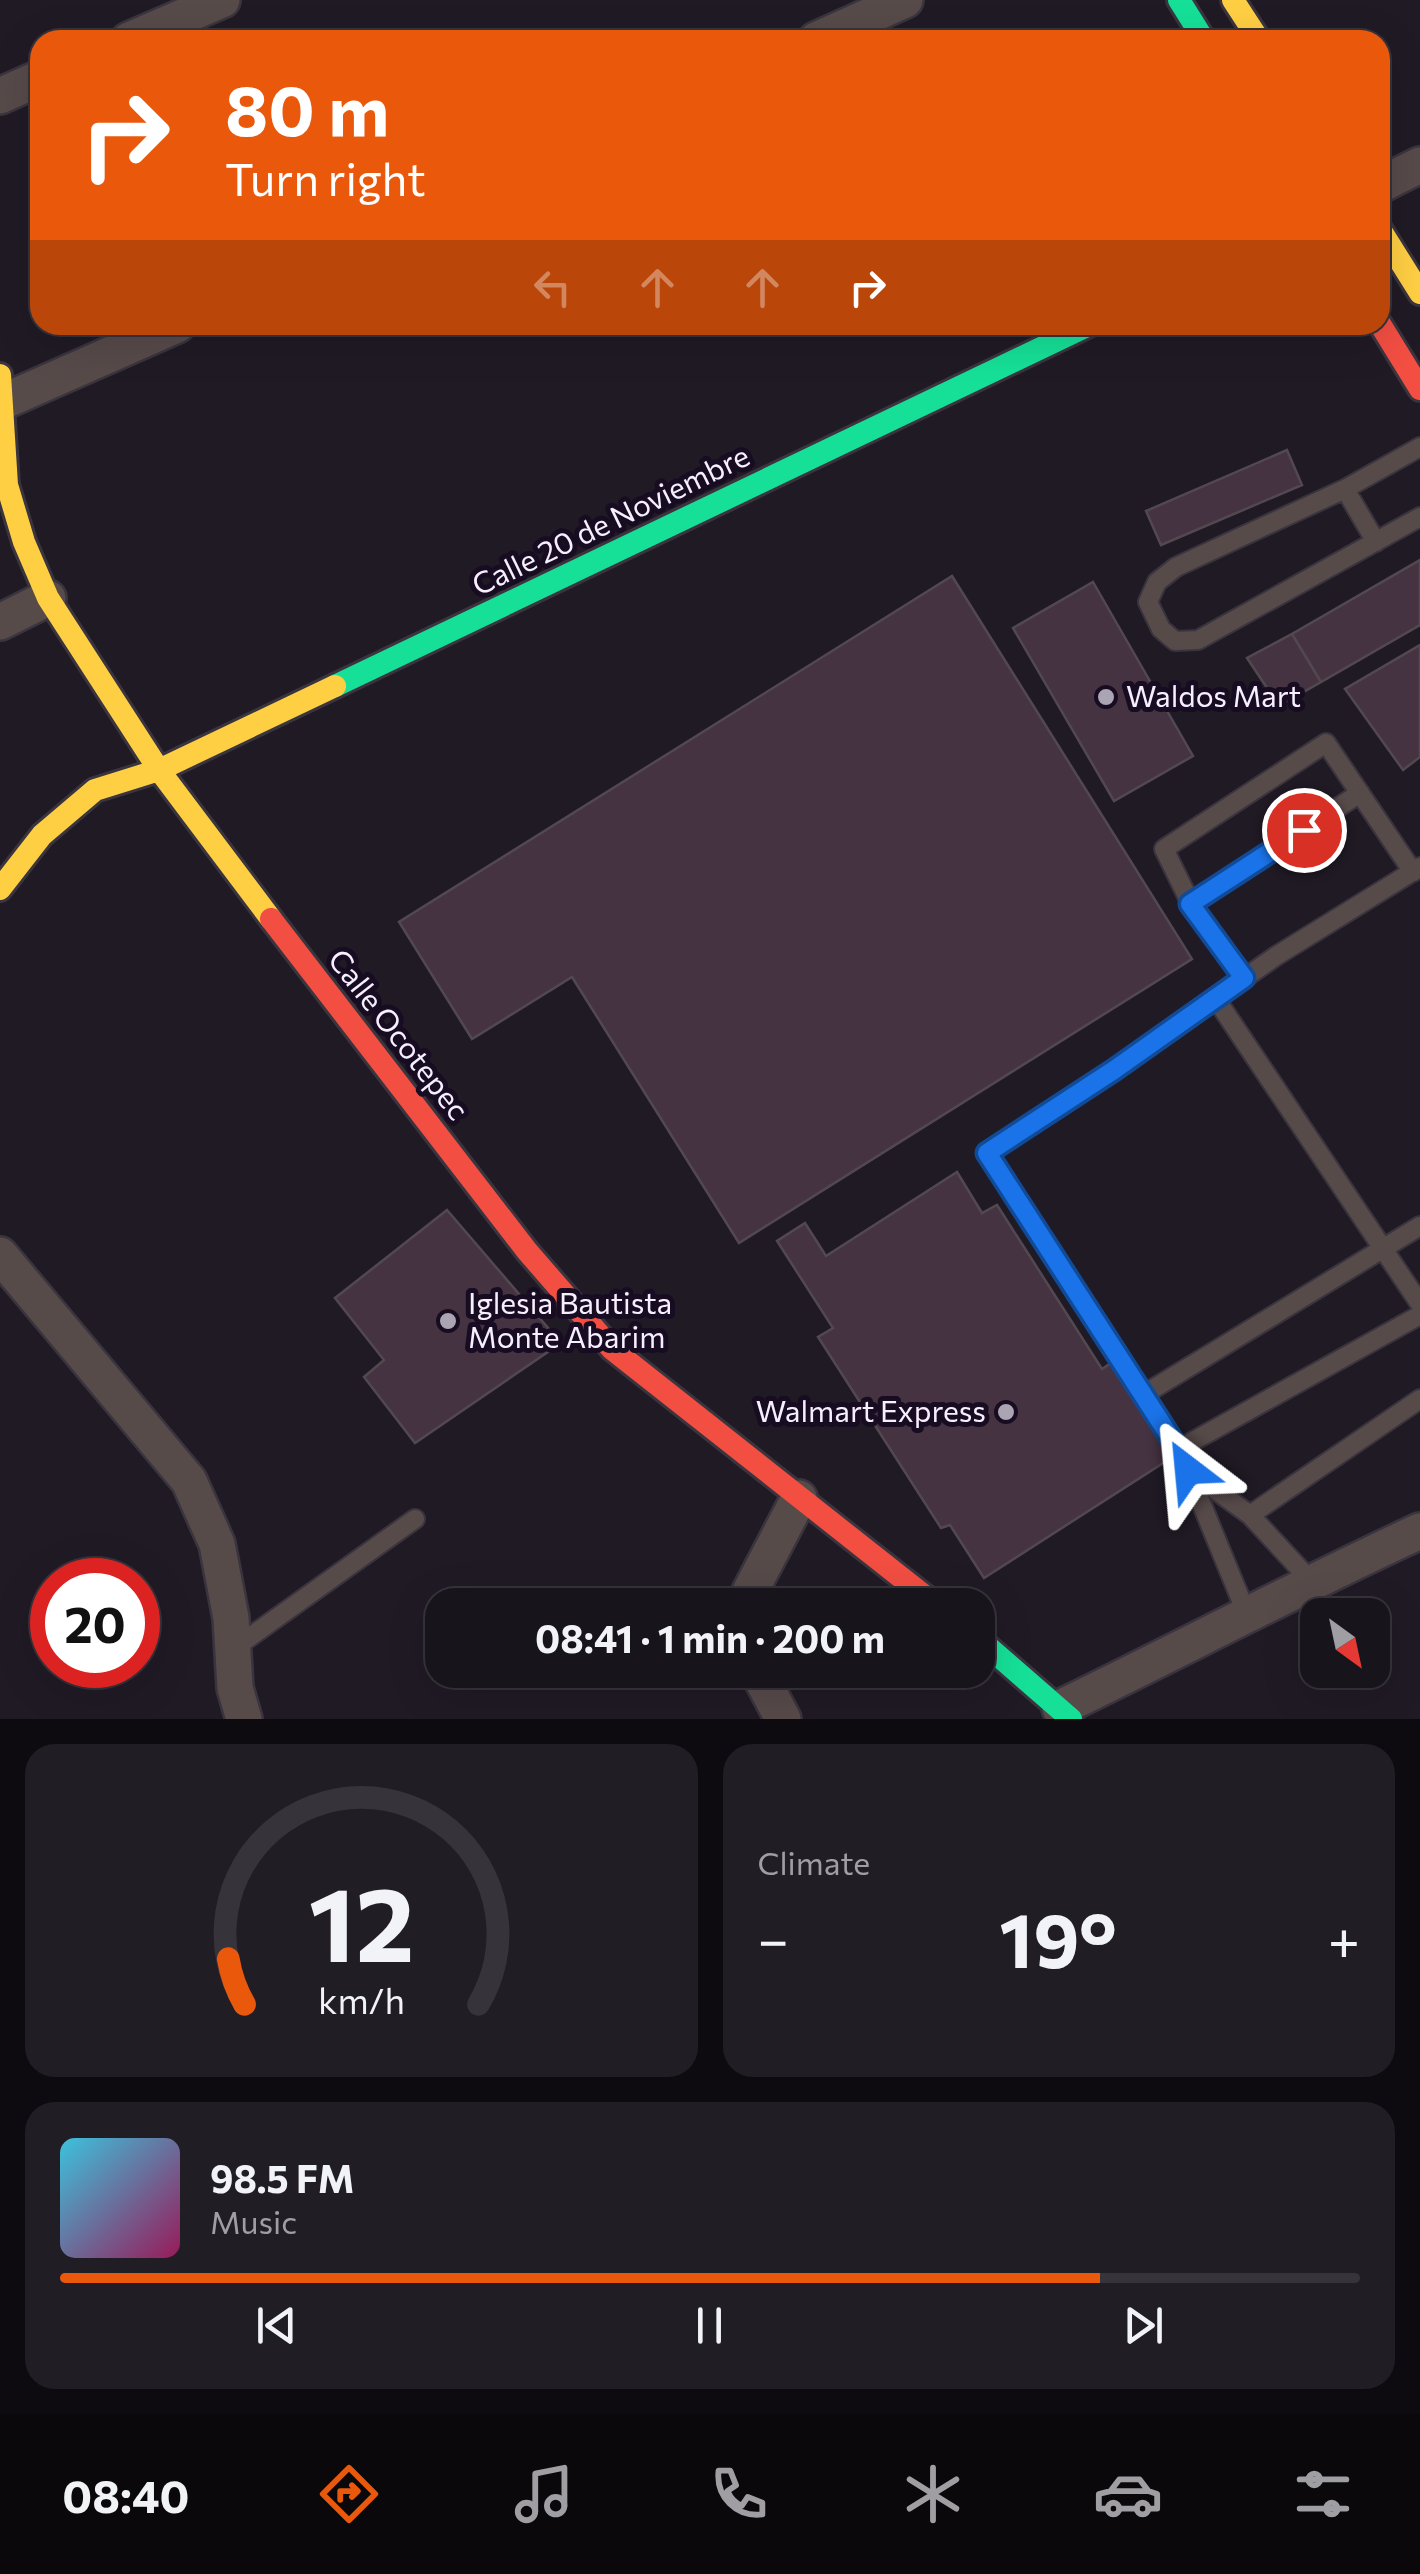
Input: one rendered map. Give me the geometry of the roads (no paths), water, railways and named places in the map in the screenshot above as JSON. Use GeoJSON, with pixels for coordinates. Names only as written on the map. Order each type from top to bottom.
{"type":"FeatureCollection","features":[{"type":"Feature","properties":{"kind":"street"},"geometry":{"type":"LineString","coordinates":[[152,30],[222,0]]}},
{"type":"Feature","properties":{"kind":"street"},"geometry":{"type":"LineString","coordinates":[[838,30],[906,0]]}},
{"type":"Feature","properties":{"kind":"street"},"geometry":{"type":"LineString","coordinates":[[1179,0],[1198,30]]}},
{"type":"Feature","properties":{"kind":"street"},"geometry":{"type":"LineString","coordinates":[[1233,0],[1252,30]]}},
{"type":"Feature","properties":{"kind":"street"},"geometry":{"type":"LineString","coordinates":[[0,96],[30,82]]}},
{"type":"Feature","properties":{"kind":"street"},"geometry":{"type":"LineString","coordinates":[[1390,180],[1420,165]]}},
{"type":"Feature","properties":{"kind":"street"},"geometry":{"type":"LineString","coordinates":[[1390,245],[1420,294]]}},
{"type":"Feature","properties":{"kind":"street"},"geometry":{"type":"LineString","coordinates":[[1,393],[150,335]]}},
{"type":"Feature","properties":{"kind":"street","name":"Calle 20 de Noviembre"},"geometry":{"type":"LineString","coordinates":[[0,889],[42,835],[94,790],[159,770],[1068,335]]}},
{"type":"Feature","properties":{"kind":"street"},"geometry":{"type":"LineString","coordinates":[[1387,335],[1420,390]]}},
{"type":"Feature","properties":{"kind":"street","name":"Calle Ocotepec"},"geometry":{"type":"LineString","coordinates":[[1,393],[3,492],[48,598],[159,770],[539,1266],[612,1349],[914,1588]]}},
{"type":"Feature","properties":{"kind":"street"},"geometry":{"type":"LineString","coordinates":[[0,622],[48,598]]}},
{"type":"Feature","properties":{"kind":"street"},"geometry":{"type":"LineString","coordinates":[[0,1254],[189,1481],[218,1544],[232,1618],[235,1688],[244,1719]]}},
{"type":"Feature","properties":{"kind":"street"},"geometry":{"type":"LineString","coordinates":[[751,1588],[799,1498]]}},
{"type":"Feature","properties":{"kind":"street"},"geometry":{"type":"LineString","coordinates":[[995,1652],[1066,1713],[1311,1582],[1420,1531]]}},
{"type":"Feature","properties":{"kind":"street"},"geometry":{"type":"LineString","coordinates":[[767,1688],[783,1719]]}},
{"type":"Feature","properties":{"kind":"lane"},"geometry":{"type":"LineString","coordinates":[[1420,447],[1344,490],[1176,567],[1157,582],[1148,602],[1161,629],[1175,641],[1198,640],[1420,517]]}},
{"type":"Feature","properties":{"kind":"lane"},"geometry":{"type":"LineString","coordinates":[[1344,490],[1376,542]]}},
{"type":"Feature","properties":{"kind":"lane"},"geometry":{"type":"LineString","coordinates":[[1244,978],[1190,904],[1164,849],[1326,742],[1416,869],[1244,978],[987,1153],[1178,1449],[1248,1617]]}},
{"type":"Feature","properties":{"kind":"lane"},"geometry":{"type":"LineString","coordinates":[[1190,904],[1360,792]]}},
{"type":"Feature","properties":{"kind":"lane"},"geometry":{"type":"LineString","coordinates":[[1216,999],[1420,1304]]}},
{"type":"Feature","properties":{"kind":"lane"},"geometry":{"type":"LineString","coordinates":[[1143,1394],[1420,1226]]}},
{"type":"Feature","properties":{"kind":"lane"},"geometry":{"type":"LineString","coordinates":[[1178,1449],[1420,1315]]}},
{"type":"Feature","properties":{"kind":"lane"},"geometry":{"type":"LineString","coordinates":[[1250,1515],[1420,1399]]}},
{"type":"Feature","properties":{"kind":"lane"},"geometry":{"type":"LineString","coordinates":[[1188,1470],[1250,1515],[1311,1582]]}},
{"type":"Feature","properties":{"kind":"lane"},"geometry":{"type":"LineString","coordinates":[[233,1649],[415,1519]]}},
{"type":"Feature","properties":{"kind":"place","name":"Waldos Mart"},"geometry":{"type":"Point","coordinates":[1106,697]}},
{"type":"Feature","properties":{"kind":"place","name":"Iglesia Bautista Monte Abarim"},"geometry":{"type":"Point","coordinates":[448,1321]}},
{"type":"Feature","properties":{"kind":"place","name":"Walmart Express"},"geometry":{"type":"Point","coordinates":[1006,1412]}}]}
